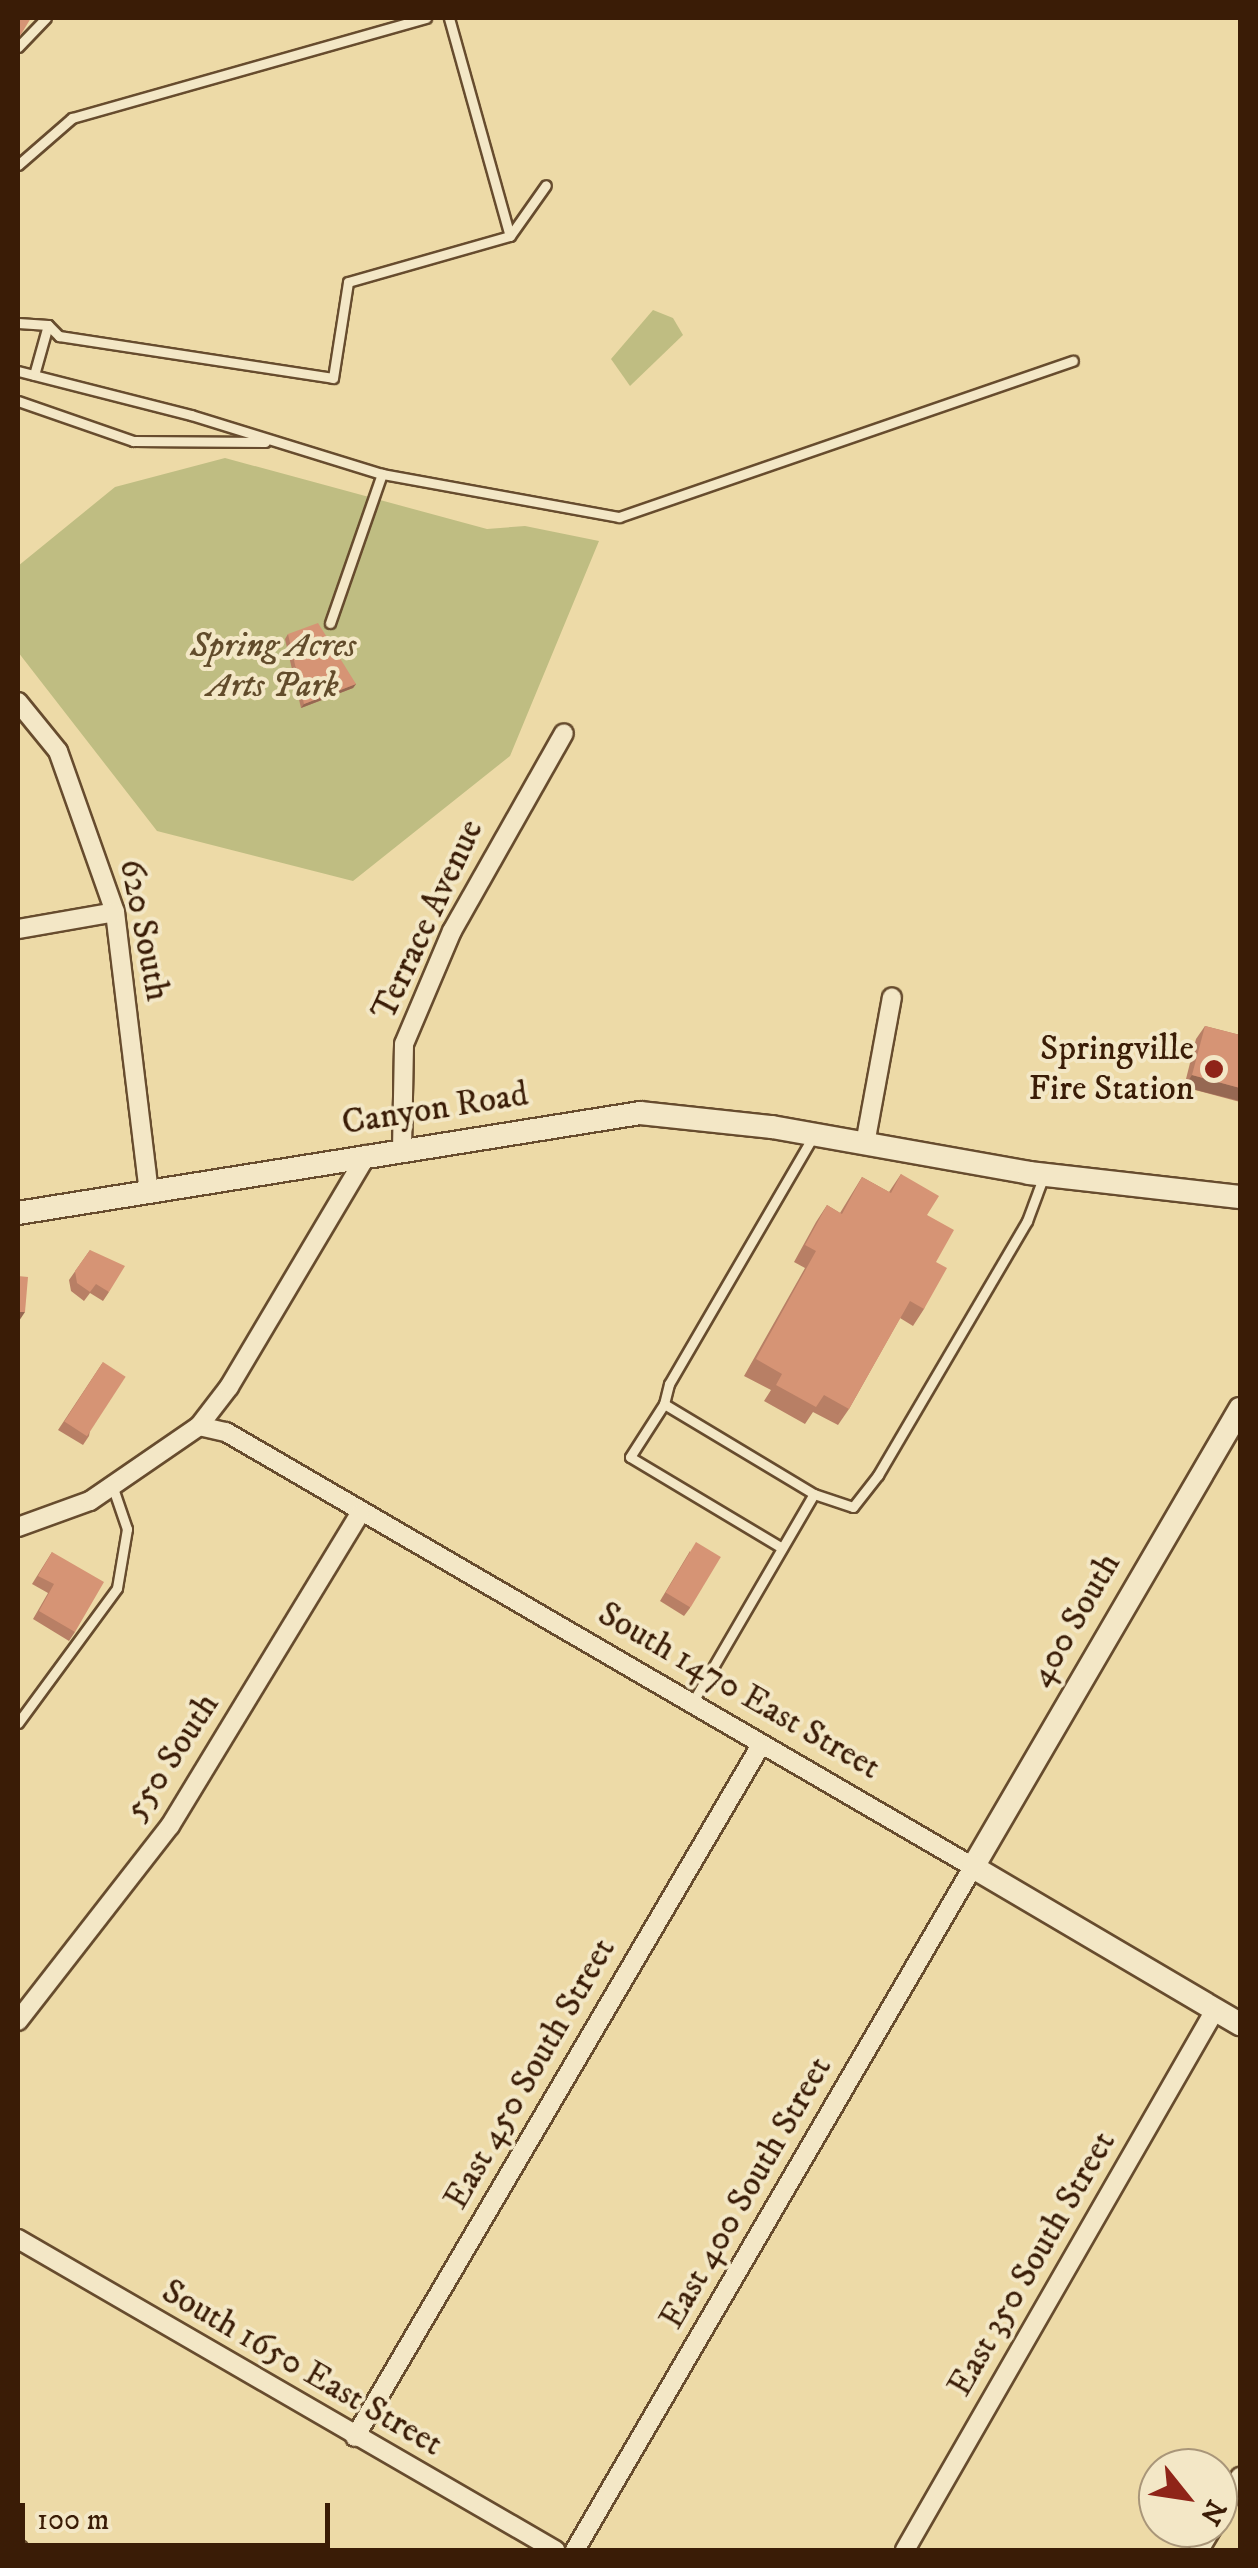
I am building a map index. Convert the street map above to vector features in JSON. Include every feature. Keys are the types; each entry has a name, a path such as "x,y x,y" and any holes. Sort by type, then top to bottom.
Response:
{"main road":[{"name":"Canyon Road","path":"18,1212 640,1113 814,1135 1044,1174 1237,1192"},
{"name":"400 South","path":"973,1867 1240,1408"},
{"name":"South 1470 East Street","path":"973,1867 1240,2024"}],"street":[{"name":"620 South","path":"18,702 58,751 114,912 149,1191"},
{"name":"Terrace Avenue","path":"402,1149 404,1044 452,931 564,733"},
{"path":"18,929 114,912"},
{"path":"865,1144 892,997"},
{"path":"18,1527 113,1488 199,1426 229,1387 367,1155"},
{"name":"South 1470 East Street","path":"199,1426 226,1432 360,1514 973,1867"},
{"name":"550 South","path":"18,2020 170,1826 360,1514"},
{"name":"East 450 South Street","path":"355,2436 761,1745"},
{"name":"East 400 South Street","path":"575,2550 973,1867"},
{"name":"East 350 South Street","path":"905,2550 1215,2010"},
{"name":"South 1650 East Street","path":"18,2240 556,2550"}],"lane":[{"path":"18,47 46,18"},
{"path":"18,165 72,118 426,18"},
{"path":"450,18 510,236"},
{"path":"18,323 48,325 59,336 333,378 348,282 510,236 546,185"},
{"path":"34,375 48,325"},
{"path":"18,370 382,474 619,517 1074,360"},
{"path":"18,400 134,441 273,442"},
{"path":"330,623 382,474"},
{"path":"782,1548 630,1458 814,1135"},
{"path":"664,1404 814,1494 853,1507 878,1475 1027,1221 1044,1174"},
{"path":"18,1723 116,1588 127,1529 113,1488"},
{"path":"691,1705 814,1494"}],"green space":[{"path":"653,310 673,318 683,335 630,386 611,359"},
{"name":"Spring Acres Arts Park","path":"225,458 487,529 525,526 599,541 510,756 353,881 157,831 18,652 18,566 115,487"}],"building":[{"path":"18,18 31,18 20,36 18,35"},
{"path":"318,623 356,684 304,704 288,634"},
{"name":"Springville Fire Station","path":"1205,1026 1240,1035 1240,1088 1192,1075"},
{"path":"901,1174 939,1196 927,1215 954,1230 936,1262 947,1268 924,1309 910,1301 849,1409 824,1395 816,1407 776,1385 782,1374 756,1359 816,1251 805,1245 827,1205 842,1214 862,1177 891,1193"},
{"path":"90,1250 125,1266 109,1292 96,1284 90,1292 77,1283 75,1271"},
{"path":"18,1276 28,1277 25,1312 18,1312"},
{"path":"103,1362 126,1377 87,1436 64,1422"},
{"path":"696,1542 721,1557 690,1608 666,1593"},
{"path":"52,1552 104,1582 75,1632 39,1611 54,1584 38,1576"}],"place":[{"name":"Springville Fire Station","path":"1214,1069"}]}
